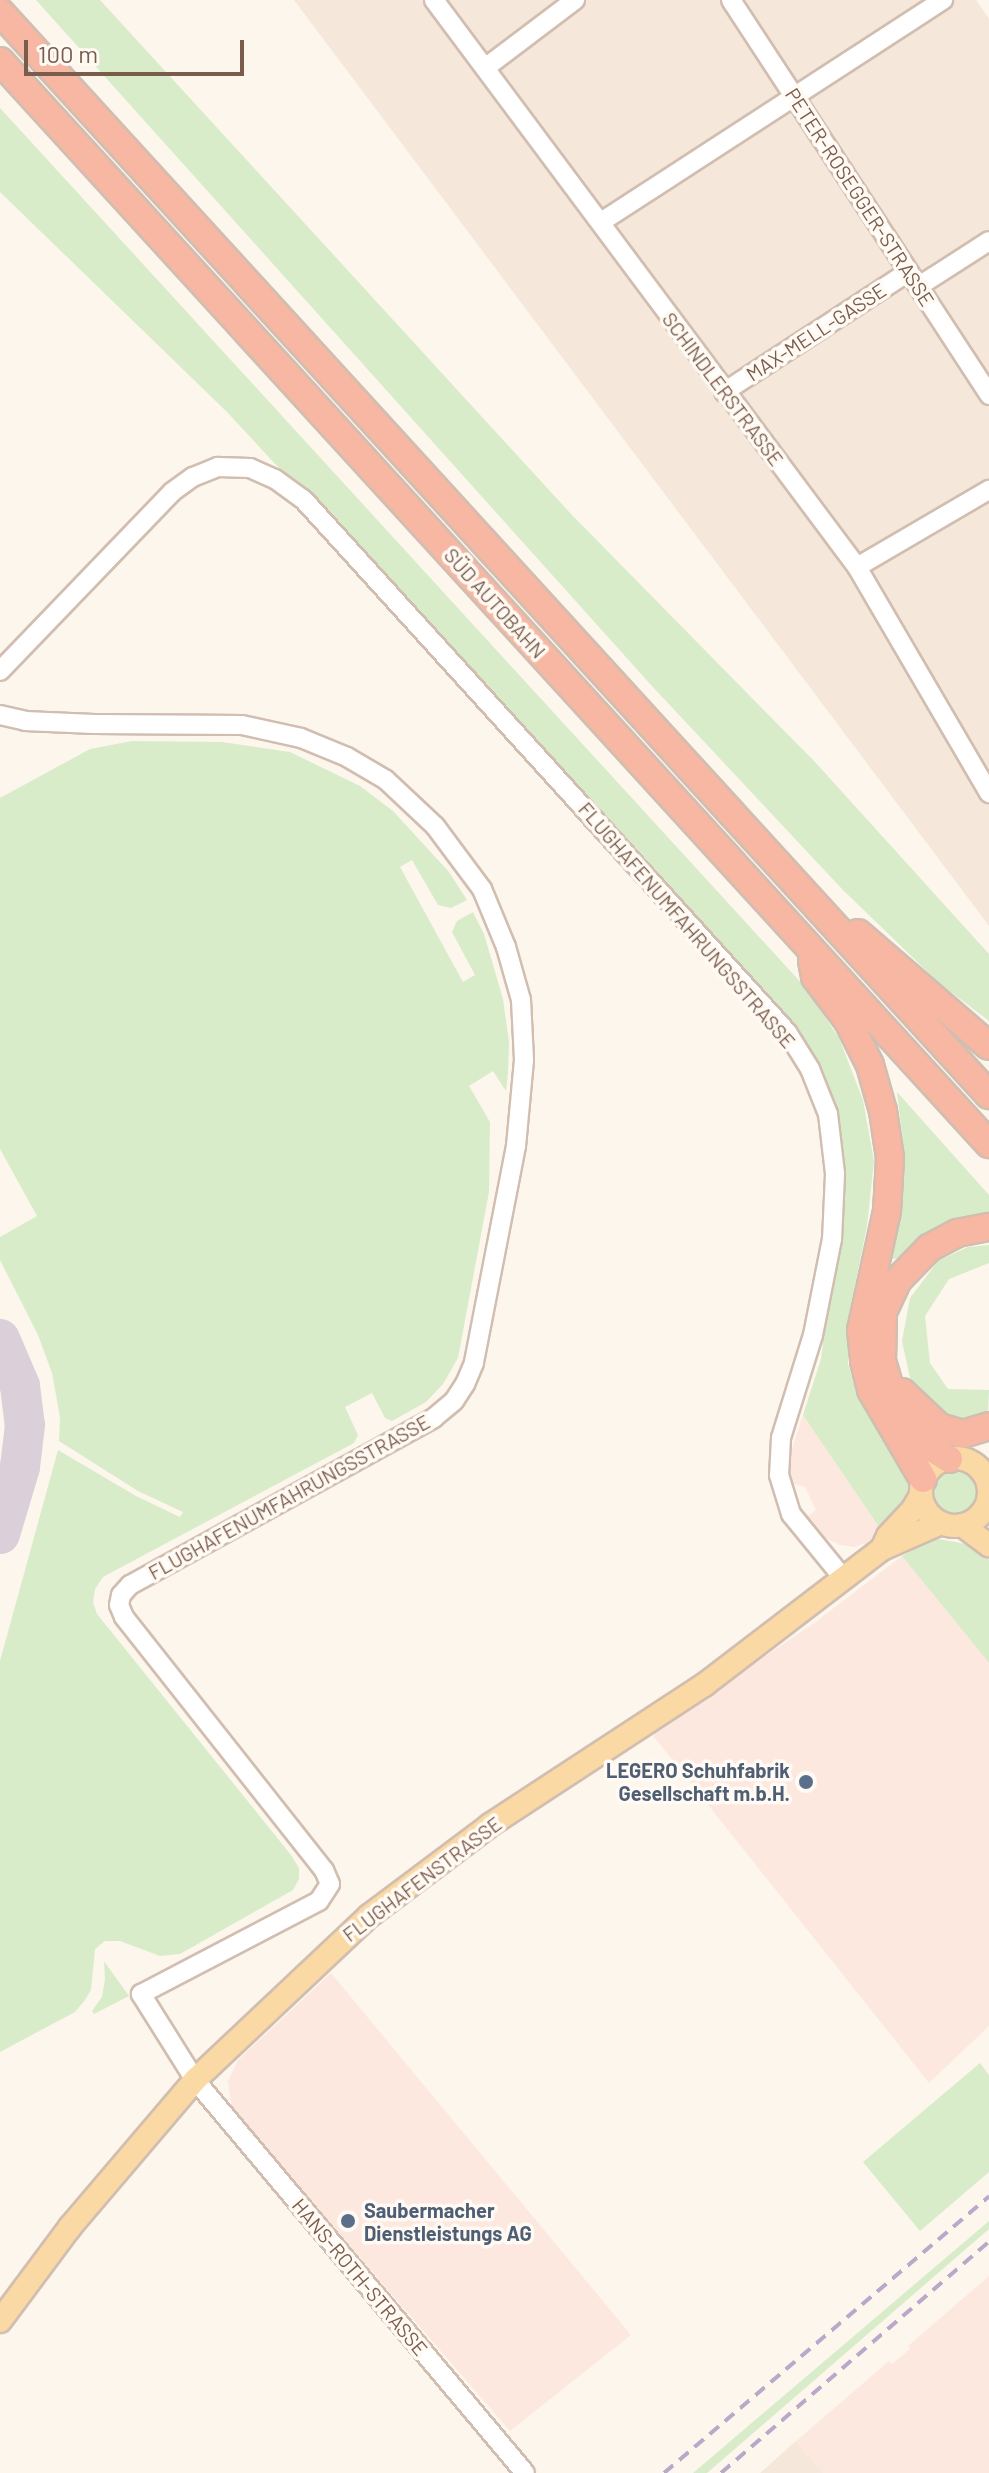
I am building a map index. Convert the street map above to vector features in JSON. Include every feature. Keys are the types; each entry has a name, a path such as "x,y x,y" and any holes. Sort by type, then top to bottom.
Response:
{"highway":[{"name":"SÜD AUTOBAHN","path":"0,12 989,1095"},
{"name":"SÜD AUTOBAHN","path":"0,61 989,1144"},
{"path":"795,883 882,951 989,1046"},
{"path":"809,945 815,977 848,1021 870,1065 883,1111 890,1158 887,1211 861,1330 864,1361 871,1390 918,1463 922,1487"},
{"path":"958,1460 928,1446 894,1402 882,1361 883,1312 898,1280 910,1264 940,1240 974,1228 989,1227"},
{"path":"882,1361 906,1398 939,1427 963,1434 989,1426"}],"main road":[{"name":"FLUGHAFENSTRASSE","path":"882,1549 932,1467 989,1449"},
{"name":"FLUGHAFENSTRASSE","path":"0,2321 78,2217 195,2080 288,1988 409,1883 490,1825 683,1700 882,1549 951,1524 977,1519 988,1502 984,1476 958,1460"},
{"path":"922,1487 930,1516 989,1545"}],"street":[{"name":"SCHINDLERSTRASSE","path":"434,0 857,567 981,761 989,793"},
{"path":"485,68 575,0"},
{"name":"PETER-ROSEGGER-STRASSE","path":"731,0 989,395"},
{"path":"601,222 943,0"},
{"name":"MAX-MELL-GASSE","path":"724,392 914,279 989,241"},
{"name":"FLUGHAFENUMFAHRUNGSSTRASSE","path":"0,671 172,492 193,477 218,467 250,468 275,479 303,499 787,1032 810,1069 828,1114 835,1174 832,1239 813,1335 781,1438 779,1475 791,1514 844,1579"},
{"path":"857,567 989,490"},
{"name":"FLUGHAFENUMFAHRUNGSSTRASSE","path":"0,715 25,721 94,724 242,725 301,738 347,757 386,780 435,826 482,889 506,947 521,1000 524,1060 516,1146 474,1363 454,1401 434,1418 130,1585 121,1595 119,1605 124,1617 324,1870 330,1884 319,1901 141,1994 195,2080"},
{"name":"HANS-ROTH-STRASSE","path":"195,2080 525,2473"}],"shaded area":[{"path":"294,0 976,0 989,19 989,926"},
{"path":"803,1415 881,1530 867,1543 855,1547 840,1545 823,1537 805,1518 816,1510 805,1487 793,1484 788,1461"},
{"path":"902,1556 989,1663 989,2026 929,2083 651,1733 813,1624"},
{"path":"331,1973 631,2335 510,2431 232,2110 228,2081 238,2060"},
{"path":"989,2276 989,2473 824,2473 796,2441 889,2361 892,2364 910,2349 908,2346"},
{"path":"796,2441 824,2473 760,2473"}],"green space":[{"path":"36,0 100,0 571,514 815,762 989,954 989,1021 938,982 842,889 651,685"},
{"path":"0,108 805,987 839,1038 863,1100 874,1161 867,1226 850,1309 848,1364 857,1393 910,1470 910,1490 902,1509 881,1530 803,1415 821,1359 843,1179 841,1133 827,1090 807,1047 311,494 278,467 226,411 0,192"},
{"path":"132,741 222,742 290,752 360,786 393,811 449,872 467,900 451,908 438,905 412,860 400,867 463,982 475,975 452,932 457,921 473,912 484,934 503,999 509,1042 508,1073 506,1091 493,1071 469,1086 490,1122 489,1192 458,1358 443,1384 426,1402 392,1421 385,1418 372,1393 345,1407 358,1435 354,1443 103,1577 95,1589 93,1602 97,1614 291,1855 299,1868 299,1879 293,1890 180,1954 160,1956 120,1941 105,1941 95,1949 91,1990 75,2012 0,2052 0,1661 58,1450 136,1496 180,1517 183,1512 138,1491 59,1441 60,1417 52,1373 38,1335 0,1260 0,1237 37,1216 0,1149 0,798 90,749"},
{"path":"897,1092 989,1195 989,1220 902,1258 891,1259 886,1242 903,1142"},
{"path":"989,1245 989,1263 949,1279 925,1316 930,1363 948,1389 989,1390 988,1414 961,1419 934,1408 910,1378 902,1341 910,1298 938,1261 968,1247"},
{"path":"954,1465 972,1473 980,1491 972,1509 954,1517 936,1509 928,1491 936,1473"},
{"path":"934,1538 976,1546 989,1560 989,1663 902,1556"},
{"path":"104,1961 129,1996 94,2014 92,2011 102,1997"},
{"path":"980,2063 989,2075 989,2172 920,2231 863,2162"},
{"path":"989,2221 989,2229 707,2473 693,2473"}],"taxiway":[{"path":"0,1339 20,1386 25,1425 20,1467 0,1534"}],"railway":[{"path":"664,2473 989,2196"},
{"path":"721,2473 989,2242"}],"place":[{"name":"LEGERO Schuhfabrik Gesellschaft m.b.H.","path":"806,1782"},
{"name":"Saubermacher Dienstleistungs AG","path":"348,2221"}]}
